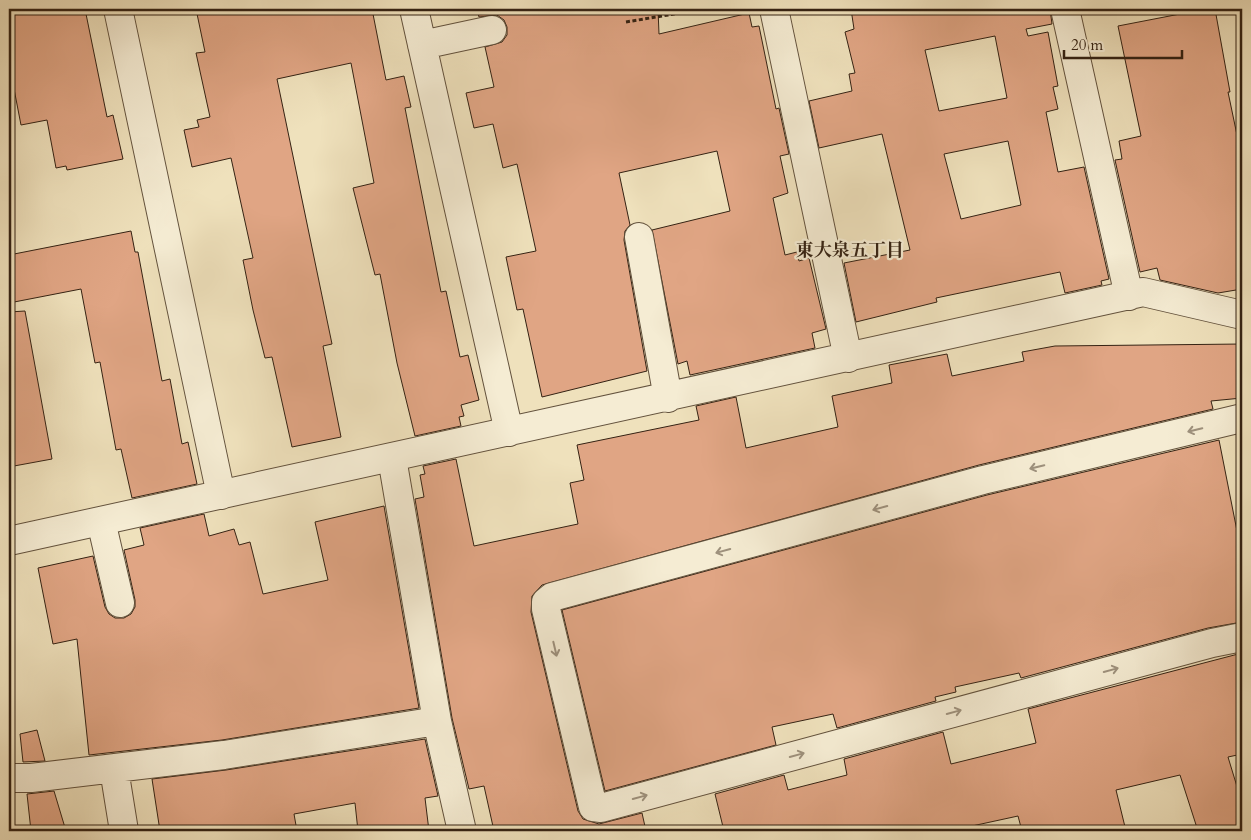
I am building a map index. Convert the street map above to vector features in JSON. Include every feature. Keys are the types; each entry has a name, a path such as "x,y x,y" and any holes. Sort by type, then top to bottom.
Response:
{"street":[{"path":"118,9 221,495"},
{"path":"414,9 509,432"},
{"path":"774,9 848,358"},
{"path":"1066,9 1129,296"},
{"path":"422,45 492,30"},
{"path":"638,237 668,398"},
{"path":"9,541 668,398 1143,292 1242,315"},
{"path":"1242,418 983,480 552,597 546,602 546,609 593,808 1203,645 1242,637"},
{"path":"392,458 437,721 462,831"},
{"path":"101,521 120,603"},
{"path":"9,778 31,778 224,755 437,721"},
{"path":"114,769 124,831"}],"path":[{"path":"626,22 704,9"}],"building":[{"path":"9,9 85,9 107,117 113,115 123,159 67,170 66,166 56,168 47,120 21,125 9,63"},
{"path":"196,9 372,9 386,80 404,76 411,107 405,108 441,292 446,291 460,357 468,355 479,400 461,405 464,416 459,417 461,426 415,436 397,363 380,274 375,275 353,188 374,183 351,63 277,79 332,344 323,346 341,437 292,447 272,357 265,358 253,310 243,260 253,258 231,158 192,167 184,130 199,127 197,120 210,117 196,53 205,52"},
{"path":"477,9 658,9 659,34 749,13 752,27 759,26 776,109 779,108 789,154 780,156 788,193 773,198 785,255 797,252 799,261 809,258 826,329 812,333 815,348 690,375 687,361 678,364 652,230 730,211 717,151 619,173 630,225 625,231 624,240 647,371 542,397 523,309 517,310 506,257 536,251 517,164 503,168 493,124 474,128 466,93 494,87 485,47 502,42 507,35 507,27 504,20 497,15 479,17"},
{"path":"851,9 1050,9 1052,24 1026,29 1028,36 1048,32 1058,86 1053,87 1058,109 1046,112 1058,172 1084,167 1109,279 1101,281 1102,285 1065,293 1060,272 936,298 937,302 856,322 844,263 910,250 882,134 819,148 809,101 852,91 849,74 855,73 845,32 854,29","holes":["995,36 1007,98 939,111 925,50","1008,141 1021,205 961,219 944,154"]},
{"path":"1179,9 1215,9 1230,92 1228,92 1242,159 1242,289 1218,293 1160,280 1157,268 1140,272 1115,160 1122,159 1119,141 1141,136 1118,26 1180,14"},
{"path":"131,231 135,252 138,252 162,381 170,379 182,444 188,442 197,484 132,498 121,449 116,450 100,362 95,363 81,289 9,303 9,255"},
{"path":"25,311 52,459 14,466 9,437 9,312"},
{"path":"1242,344 1242,398 1211,401 1213,409 979,465 542,585 532,596 531,612 578,811 583,819 599,824 642,813 646,831 494,831 484,786 469,789 452,718 415,499 424,497 420,475 425,474 423,466 456,459 474,546 578,524 570,483 584,480 577,445 699,420 696,406 736,397 746,448 838,427 832,396 892,383 889,365 947,354 952,376 1024,361 1022,352 1055,346"},
{"path":"1219,440 1238,536 1242,535 1242,622 1208,628 1021,678 1019,673 955,687 956,692 935,697 936,701 837,728 833,714 772,727 776,745 605,791 562,610 987,495"},
{"path":"384,506 419,708 222,740 89,755 77,639 53,644 38,568 93,556 105,607 109,614 115,618 124,618 131,614 135,607 135,600 124,550 144,545 140,528 204,514 209,536 234,529 239,545 250,542 263,594 328,580 315,522"},
{"path":"1242,653 1242,754 1228,757 1242,803 1242,831 1198,831 1180,775 1116,790 1126,831 1022,831 1018,816 949,831 724,831 715,794 784,775 788,790 847,775 844,759 943,732 951,764 1036,743 1028,709"},
{"path":"37,730 45,761 23,762 20,734"},
{"path":"425,739 438,796 425,798 429,831 358,831 355,803 294,814 297,831 160,831 152,779 226,770"},
{"path":"54,791 66,831 31,831 27,794"}],"district":[{"name":"東大泉五丁目","path":"850,250"}]}
